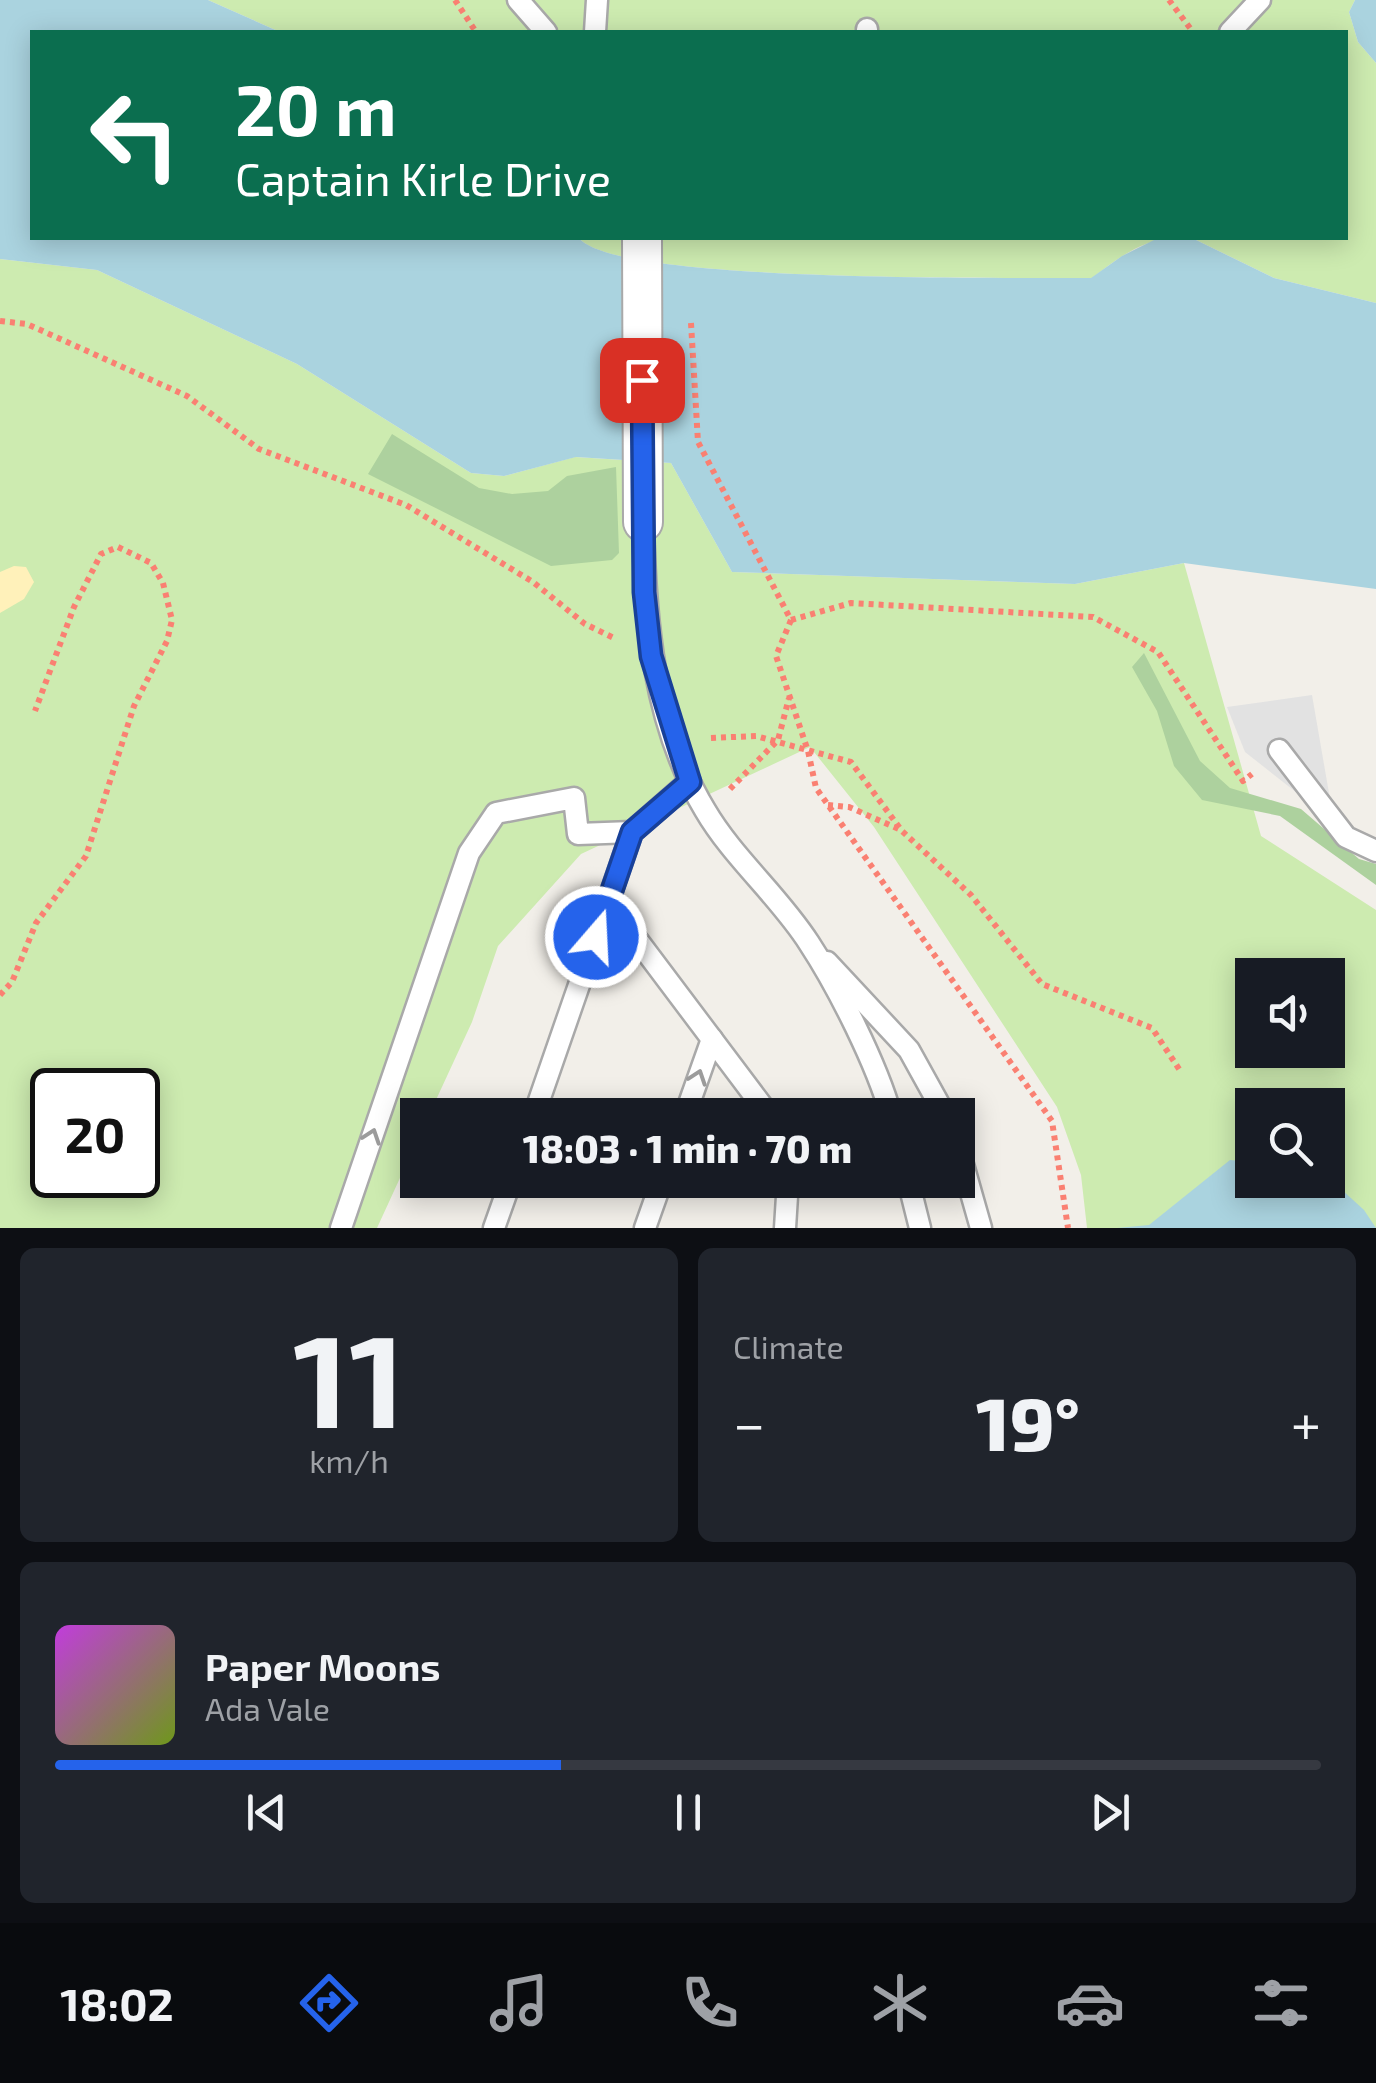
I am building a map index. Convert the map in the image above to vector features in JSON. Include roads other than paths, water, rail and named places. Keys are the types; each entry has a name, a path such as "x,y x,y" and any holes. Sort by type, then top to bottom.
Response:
{"street":[{"path":"642,240 642,522"}],"lane":[{"path":"518,0 544,30"},
{"path":"595,30 596,0"},
{"path":"1232,30 1260,0"},
{"path":"642,522 651,656 690,782 706,813 809,943 909,1050 936,1098"},
{"path":"1279,750 1346,838 1376,851"},
{"path":"540,1098 632,832 690,782"},
{"path":"341,1228 468,853 496,813 574,798 578,834 632,832"},
{"path":"608,902 756,1098"},
{"path":"809,943 886,1098"},
{"path":"691,1098 712,1038"},
{"path":"494,1228 505,1198"},
{"path":"645,1228 656,1198"},
{"path":"785,1228 787,1198"},
{"path":"912,1198 920,1228"},
{"path":"972,1198 981,1228"}],"water":[{"path":"0,0 208,0 276,30 30,30 30,240 583,240 608,253 663,264 737,271 1091,278 1154,240 1196,240 1274,278 1376,303 1376,589 1184,563 1075,584 732,572 671,463 576,457 504,476 471,473 297,364 97,270 0,259"},
{"path":"1355,0 1376,0 1376,63 1358,42 1349,12"},
{"path":"1230,1160 1235,1160 1235,1198 1345,1198 1345,1193 1376,1228 1117,1228 1149,1225"}]}
